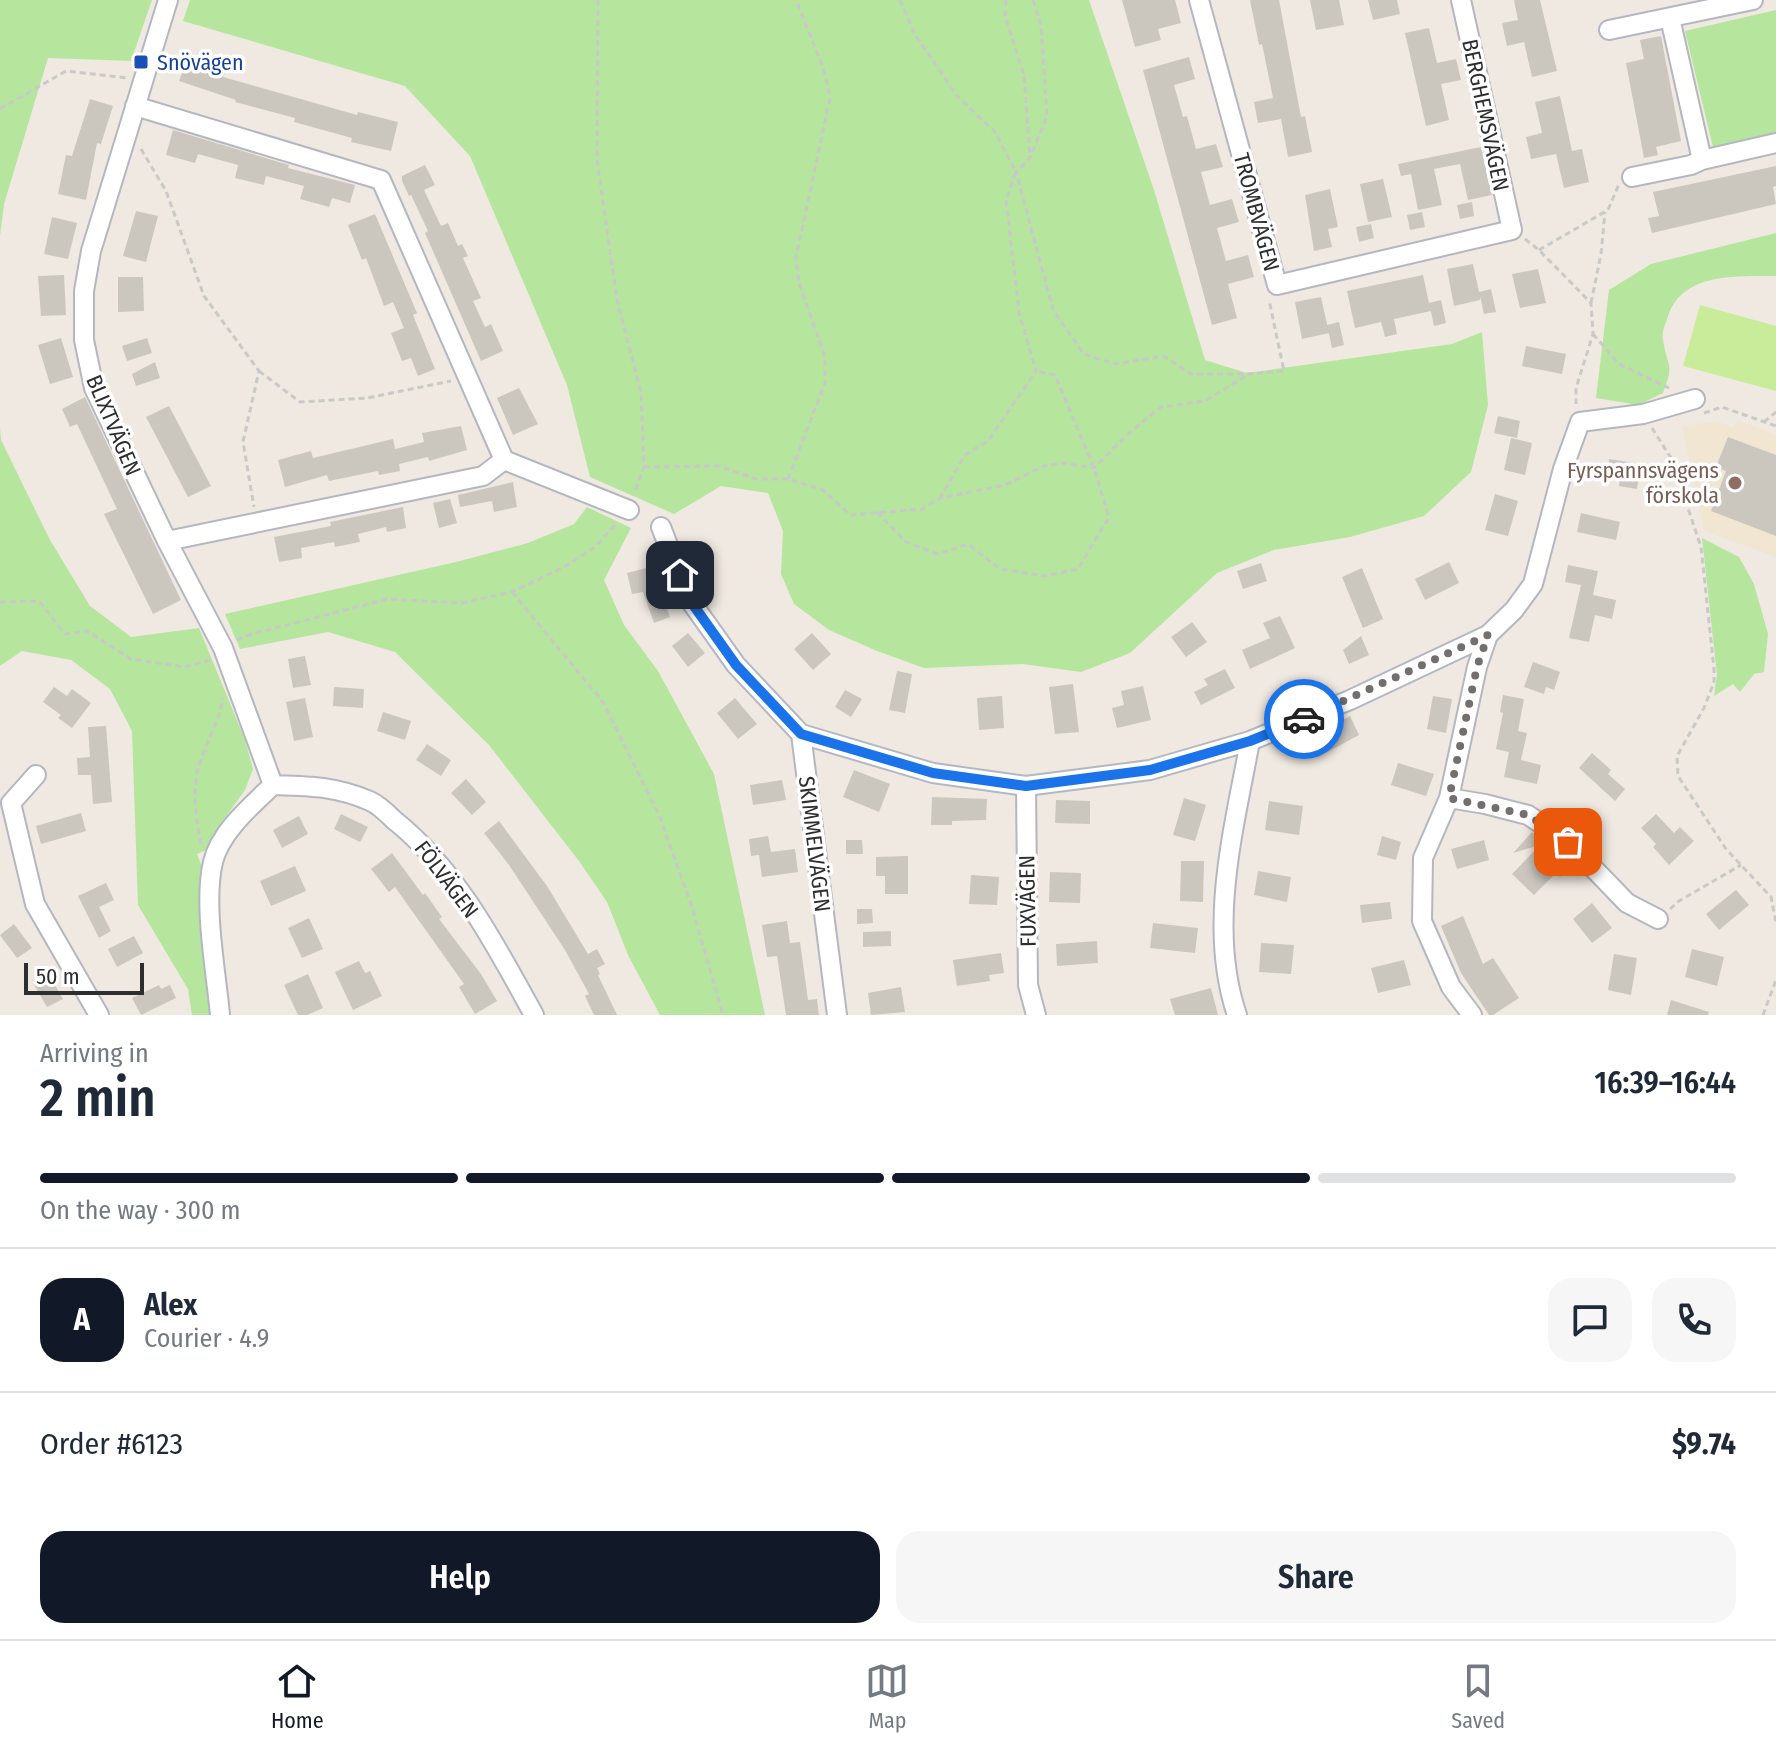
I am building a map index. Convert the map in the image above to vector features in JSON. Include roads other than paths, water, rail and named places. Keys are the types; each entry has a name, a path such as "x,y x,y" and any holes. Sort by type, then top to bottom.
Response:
{"street":[{"name":"BLIXTVÄGEN","path":"168,0 91,251 84,291 84,340 94,388 167,541 225,652 273,785"},
{"name":"TROMBVÄGEN","path":"1199,0 1277,285 1512,230"},
{"name":"BERGHEMSVÄGEN","path":"1461,0 1512,230"},
{"path":"1609,30 1753,0"},
{"path":"1670,18 1702,160"},
{"path":"135,106 381,180 504,460 629,510"},
{"path":"1632,177 1776,143"},
{"path":"661,527 689,599 736,665 801,734 933,773 1026,786 1150,770 1250,741 1350,700 1488,635 1514,610 1533,584 1563,469 1580,422 1698,407"},
{"path":"167,541 483,476 504,460"},
{"path":"1472,1015 1451,987 1422,921 1423,858 1449,798 1477,667 1488,635"},
{"name":"SKIMMELVÄGEN","path":"801,734 837,1015"},
{"path":"1237,1015 1225,957 1225,879 1250,741"},
{"path":"36,775 11,803 35,904 99,1015"},
{"path":"220,1015 210,897 213,859 241,815 273,785"},
{"name":"FÖLVÄGEN","path":"273,785 326,786 373,802 417,838 452,881 498,949 534,1015"},
{"name":"FUXVÄGEN","path":"1026,786 1028,985 1036,1015"},
{"path":"1449,798 1528,815 1568,842 1627,903 1658,919"}],"place":[{"name":"Snövägen","path":"141,62"},
{"name":"Fyrspannsvägens förskola","path":"1735,483"}]}
